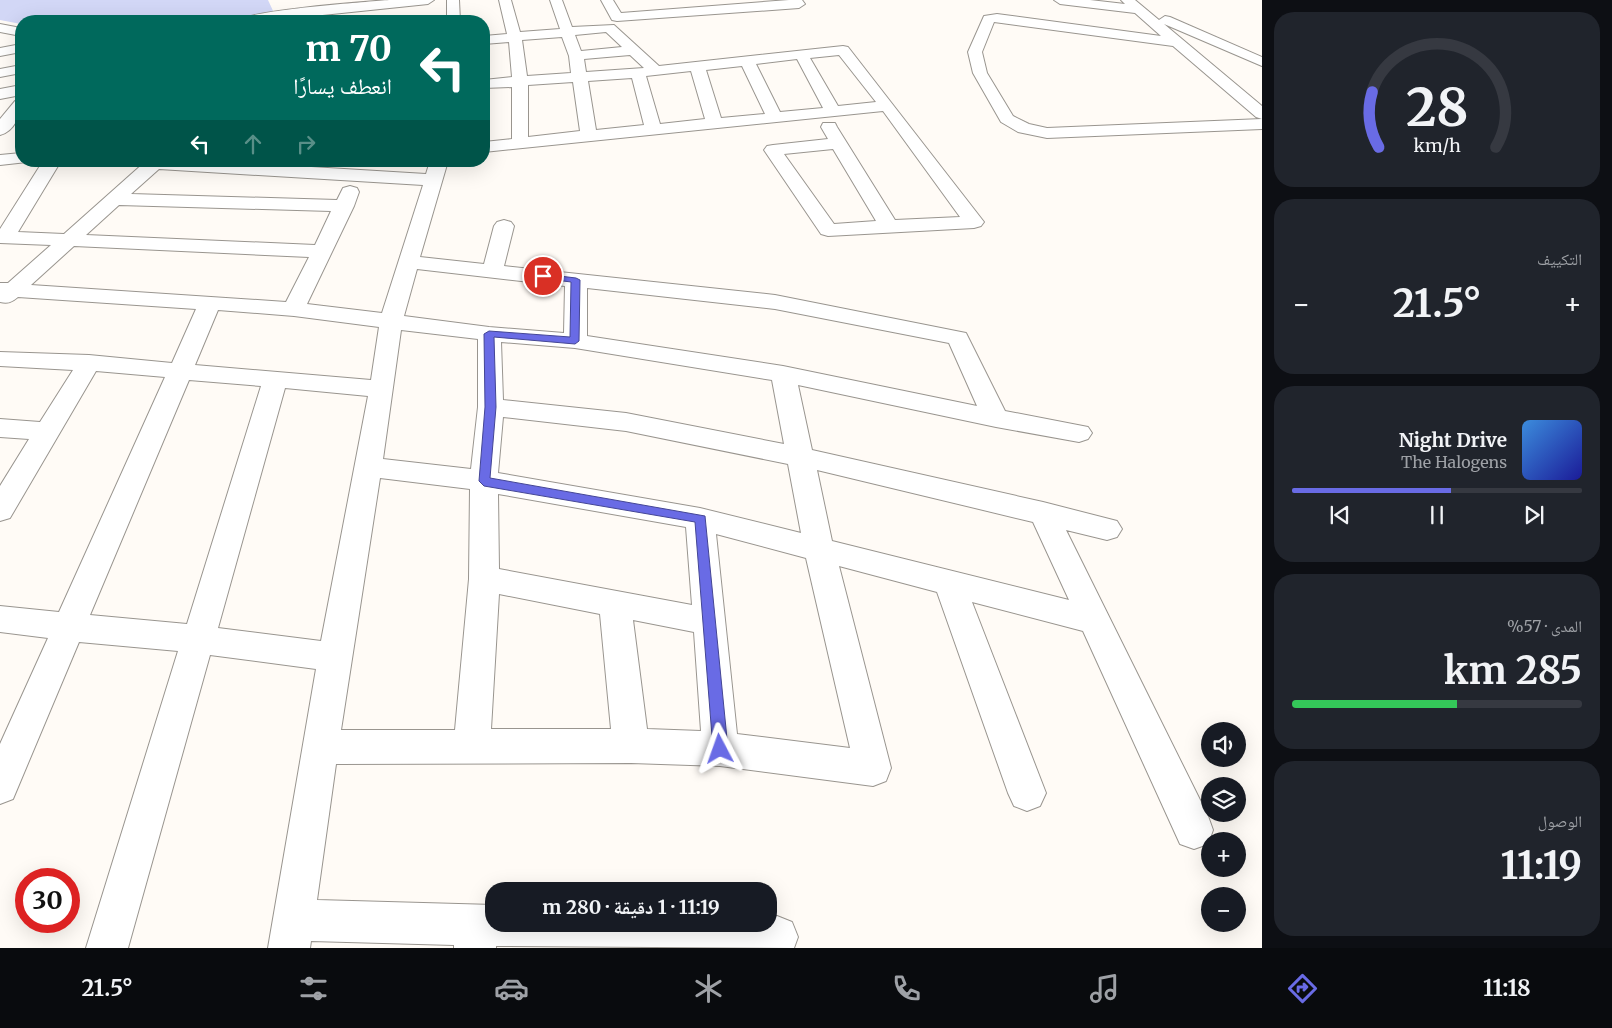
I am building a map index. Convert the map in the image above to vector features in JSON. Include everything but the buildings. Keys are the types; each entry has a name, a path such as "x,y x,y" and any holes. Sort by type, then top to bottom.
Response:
{"street":[{"path":"279,15 398,7 428,0"},
{"path":"453,0 454,15"},
{"path":"505,0 515,38 520,82 520,143"},
{"path":"556,0 576,56 589,135"},
{"path":"612,0 618,17 741,4 800,4 796,0"},
{"path":"1060,0 1132,5 1150,18 1262,114"},
{"path":"262,4 284,14"},
{"path":"1177,42 997,18 989,19 975,52 980,73 1007,119 1024,128 1047,133 1262,124"},
{"path":"1150,18 1169,22 1262,62"},
{"path":"490,40 609,28 656,71"},
{"path":"0,52 15,49"},
{"path":"576,56 633,50"},
{"path":"490,84 638,73 843,50 974,222 828,230 773,150 838,143"},
{"path":"801,54 838,143 889,226"},
{"path":"747,61 775,118"},
{"path":"696,66 715,124"},
{"path":"0,73 15,70"},
{"path":"638,73 653,129"},
{"path":"0,94 15,91"},
{"path":"490,146 887,106"},
{"path":"0,130 15,113"},
{"path":"0,136 15,134"},
{"path":"0,160 15,159"},
{"path":"2,237 48,167"},
{"path":"4,293 150,167"},
{"path":"327,167 437,171 391,321 382,389 335,657 292,934 656,939 777,937"},
{"path":"294,309 361,168"},
{"path":"114,199 344,206"},
{"path":"493,270 504,226"},
{"path":"2,237 323,251"},
{"path":"408,262 775,302 958,338 996,418"},
{"path":"575,341 576,280"},
{"path":"4,293 294,309 489,334 575,341 783,374 996,418 1079,433"},
{"path":"0,786 210,303"},
{"path":"472,747 484,579 484,481 490,407 489,334"},
{"path":"0,359 89,363 382,389"},
{"path":"0,510 89,363"},
{"path":"321,747 631,746 720,749 873,768 820,549 783,374"},
{"path":"107,948 275,380"},
{"path":"490,407 626,422 800,457 1107,528"},
{"path":"0,428 48,432"},
{"path":"368,467 484,481 700,519 1093,620"},
{"path":"1043,514 1194,830"},
{"path":"700,519 720,749"},
{"path":"484,579 710,622"},
{"path":"949,583 1027,793"},
{"path":"615,605 631,746"},
{"path":"0,618 69,627 197,639 335,657"}],"shaded area":[{"path":"0,0 268,0 274,13 256,15 15,15 15,23 0,20"}],"route":[{"path":"543,276 576,280 575,341 489,334 490,407 484,481 700,519 720,749"}]}
